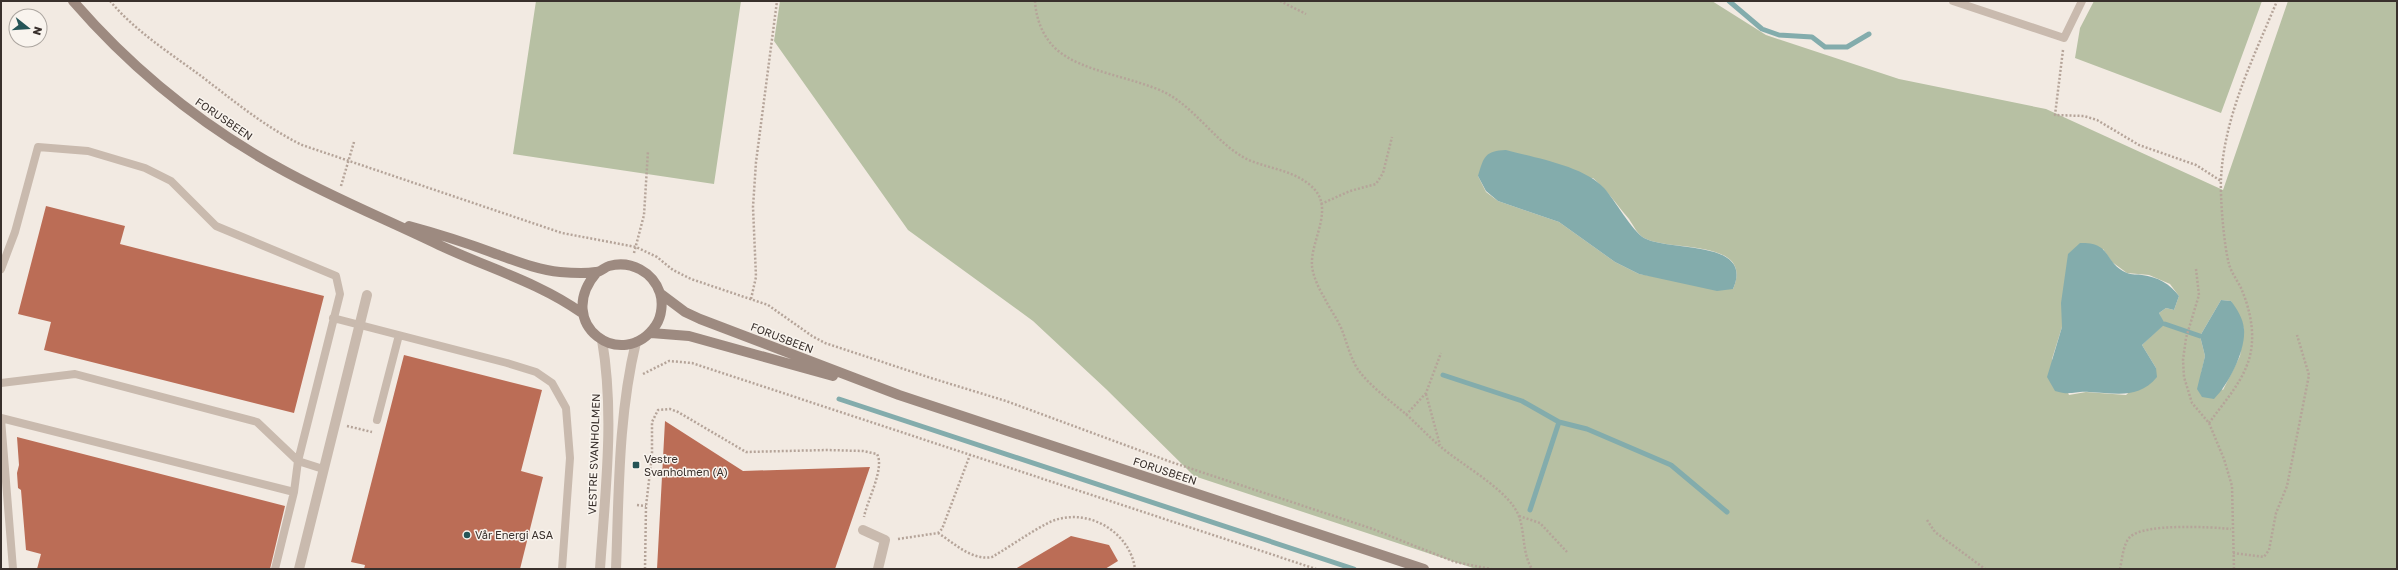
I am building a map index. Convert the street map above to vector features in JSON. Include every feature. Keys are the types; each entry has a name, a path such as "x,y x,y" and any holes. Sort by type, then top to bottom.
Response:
{"main road":[{"name":"FORUSBEEN","path":"73,1 121,52 188,109 251,151 336,197 467,258 550,291 582,312"},
{"name":"FORUSBEEN","path":"388,220 438,234 544,270 570,273 597,272"},
{"path":"630,265 646,272 655,282 661,294 662,308 658,322 650,333 636,342 625,345 602,340 586,324 582,312 582,298 587,284 597,272 609,266 630,265"},
{"name":"FORUSBEEN","path":"661,294 685,312 700,319 899,395"},
{"name":"FORUSBEEN","path":"650,333 689,336 899,395 1424,569"}],"street":[{"path":"299,569 367,295"},
{"name":"VESTRE SVANHOLMEN","path":"600,569 609,423 608,375 602,340"},
{"path":"616,569 624,405 628,375 636,342"},
{"path":"863,530 885,540 878,569"}],"lane":[{"path":"1953,1 2064,38 2082,1"},
{"path":"1,269 14,232 38,147 88,151 145,168 171,181 216,226 336,276 340,294 332,318 298,461 294,492 275,569"},
{"path":"332,318 536,372 552,382 566,408 570,458 562,569"},
{"path":"377,420 399,335"},
{"path":"1,383 75,374 257,422 298,461 323,470"},
{"path":"13,569 1,418 294,492"}],"path":[{"path":"110,1 138,28 271,128 302,145 562,233 636,247 652,254 673,270 691,279 768,305 812,336 858,355 1006,401 1171,462 1370,528 1456,562 1491,569"},
{"path":"751,299 756,277 753,207 756,162 777,1"},
{"path":"1036,1 1041,29 1054,47 1063,55 1082,64 1125,77 1166,94 1194,112 1231,147 1249,160 1299,176 1312,186 1320,196 1321,204 1320,231 1314,251 1312,267 1323,296 1341,328 1358,370 1380,394 1406,415 1441,447 1506,497 1519,516 1524,552 1532,569"},
{"path":"1280,1 1306,14"},
{"path":"2209,423 2234,388 2247,364 2252,338 2251,318 2229,263 2221,180 2225,146 2234,108 2276,1"},
{"path":"2064,38 2055,115 2084,116 2097,120 2139,145 2196,164 2221,180"},
{"path":"1321,204 1350,191 1376,184 1383,173 1392,137"},
{"path":"336,197 354,142"},
{"path":"630,265 644,215 648,151"},
{"path":"2196,269 2199,295 2186,338 2183,360 2184,377 2192,403 2209,423 2224,459 2232,486 2231,529 2234,569"},
{"path":"2233,553 2264,557 2269,550 2276,513 2288,486 2309,375 2297,335"},
{"path":"1406,415 1426,393 1441,353"},
{"path":"641,375 669,361 692,363 1316,569"},
{"path":"1426,393 1441,447"},
{"path":"645,569 646,506 654,414 658,410 670,409 707,428 746,452 827,450 862,451 878,454 880,464 866,505 863,530"},
{"path":"345,426 379,434 377,420"},
{"path":"938,533 947,521 970,455"},
{"path":"637,505 646,506"},
{"path":"1519,516 1540,523 1567,552"},
{"path":"885,540 938,533 975,556 983,559 992,557 1050,522 1070,517 1084,518 1115,531 1127,545 1133,557 1135,569"},
{"path":"1928,520 1935,532 1985,569"},
{"path":"2120,569 2128,541 2131,536 2142,531 2200,526 2231,529"}],"green space":[{"path":"536,1 741,1 714,184 513,154"},
{"path":"780,1 1712,1 1766,35 1899,79 2046,109 2223,190 2288,1 2397,1 2397,569 1476,569 1194,476 1106,389 1033,321 908,230 774,41","holes":["1478,176 1593,178 1629,219 1642,237 1656,242 1706,250 1721,254 1732,261 1737,273 1733,289 1639,274 1615,262 1559,222 1498,201 1486,192","2103,249 2112,262 2127,273 2149,275 2170,284 2179,296 2174,310 2166,308 2159,313 2164,324 2142,345 2156,368 2126,395 2086,392 2069,395 2052,359 2062,327","2221,300 2231,301 2244,329 2240,356 2223,390 2201,374 2205,356 2200,336"]},
{"path":"2094,1 2262,1 2221,113 2075,58 2080,28"}],"water":[{"path":"1506,150 1572,168 1595,180 1604,188 1629,222 1644,238 1656,242 1706,250 1721,255 1732,262 1737,273 1733,289 1717,291 1639,274 1615,262 1559,222 1498,201 1486,191 1478,176 1484,159 1489,153"},
{"path":"2080,243 2098,246 2103,249 2119,269 2129,274 2148,276 2158,279 2172,288 2179,296 2174,310 2166,308 2159,313 2165,324 2142,345 2156,368 2157,377 2142,389 2126,394 2084,392 2065,393 2055,391 2047,377 2062,327 2061,303 2068,254"},
{"path":"2221,300 2231,301 2237,310 2241,317 2244,337 2239,356 2231,376 2220,393 2214,399 2202,397 2197,389 2205,356 2200,336"}],"building":[{"path":"46,206 125,226 120,244 324,296 294,413 44,350 51,322 18,314"},
{"path":"404,355 542,390 521,471 543,477 520,569 364,569 365,565 351,562"},
{"path":"665,421 743,471 870,467 835,569 657,569"},
{"path":"17,437 285,506 270,569 37,569 41,554 26,550 21,490 18,488 17,473 19,465"},
{"path":"1071,536 1109,545 1118,561 1105,569 1015,569"}],"waterway":[{"path":"1729,1 1762,29 1779,35 1812,37 1825,47 1847,47 1869,34"},
{"path":"2165,324 2200,336"},
{"path":"1443,375 1522,401 1559,422 1587,429 1671,465 1727,512"},
{"path":"839,399 1354,569"},
{"path":"1530,510 1559,422"}],"place":[{"name":"Vestre Svanholmen (A)","path":"636,465"},
{"name":"Vår Energi ASA","path":"467,535"}]}
